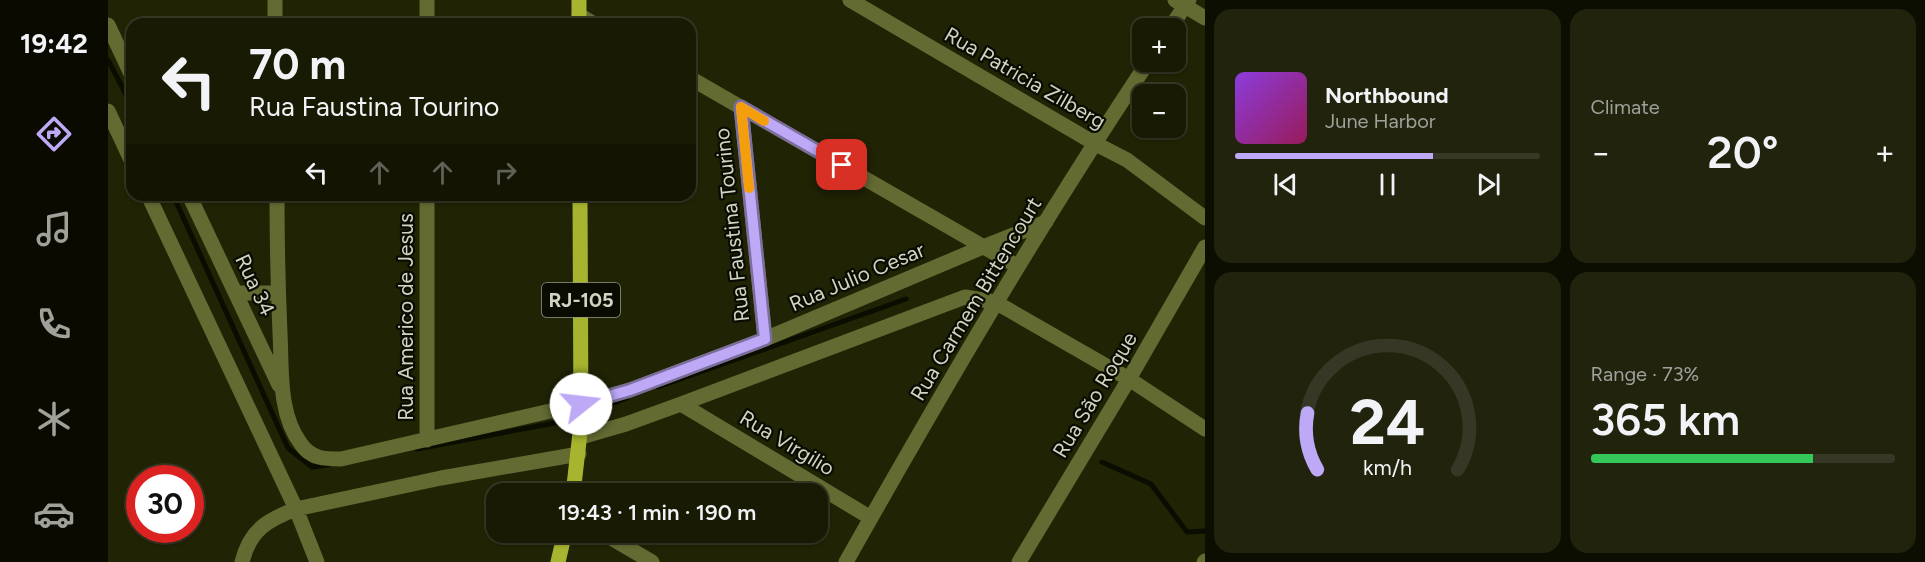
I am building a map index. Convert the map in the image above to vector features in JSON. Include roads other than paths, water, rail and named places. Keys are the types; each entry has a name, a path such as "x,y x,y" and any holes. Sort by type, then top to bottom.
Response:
{"main road":[{"name":"RJ-105","path":"575,483 581,418 580,201"},
{"path":"558,562 562,543"}],"street":[{"path":"275,0 275,18"},
{"path":"427,0 427,18"},
{"name":"Rua Patricia Zilberg","path":"850,0 1127,160 1205,218"},
{"path":"1175,18 1183,2 1205,18"},
{"path":"108,25 126,63"},
{"name":"Rua Carmem Bittencourt","path":"846,562 995,302 1094,143 1141,72"},
{"path":"696,81 1017,266"},
{"name":"Rua Faustina Tourino","path":"741,107 765,339"},
{"path":"108,111 126,149"},
{"path":"151,201 296,510 317,562"},
{"name":"Rua 34","path":"192,201 283,393"},
{"path":"277,201 278,293 283,393 290,424 301,444 311,454 321,459 342,459 427,440 581,418 626,424 956,299 973,297 995,302 1129,380 1205,429"},
{"name":"Rua Americo de Jesus","path":"427,201 427,440"},
{"name":"Rua Julio Cesar","path":"581,418 630,390 765,339 983,246 1046,222"},
{"name":"Rua São Roque","path":"1019,562 1129,380 1205,247"},
{"path":"236,294 278,293"},
{"name":"Rua Virgilio","path":"681,404 871,518"},
{"path":"242,562 248,543 259,528 281,515 296,510 441,478 579,454"},
{"path":"620,543 652,562"}],"waterway":[{"path":"108,60 126,94"},
{"path":"176,201 288,448 312,467 328,465"},
{"path":"658,387 906,299"},
{"path":"612,404 627,398"},
{"path":"417,449 560,422"},
{"path":"1102,462 1151,484 1187,532 1205,531"}]}
